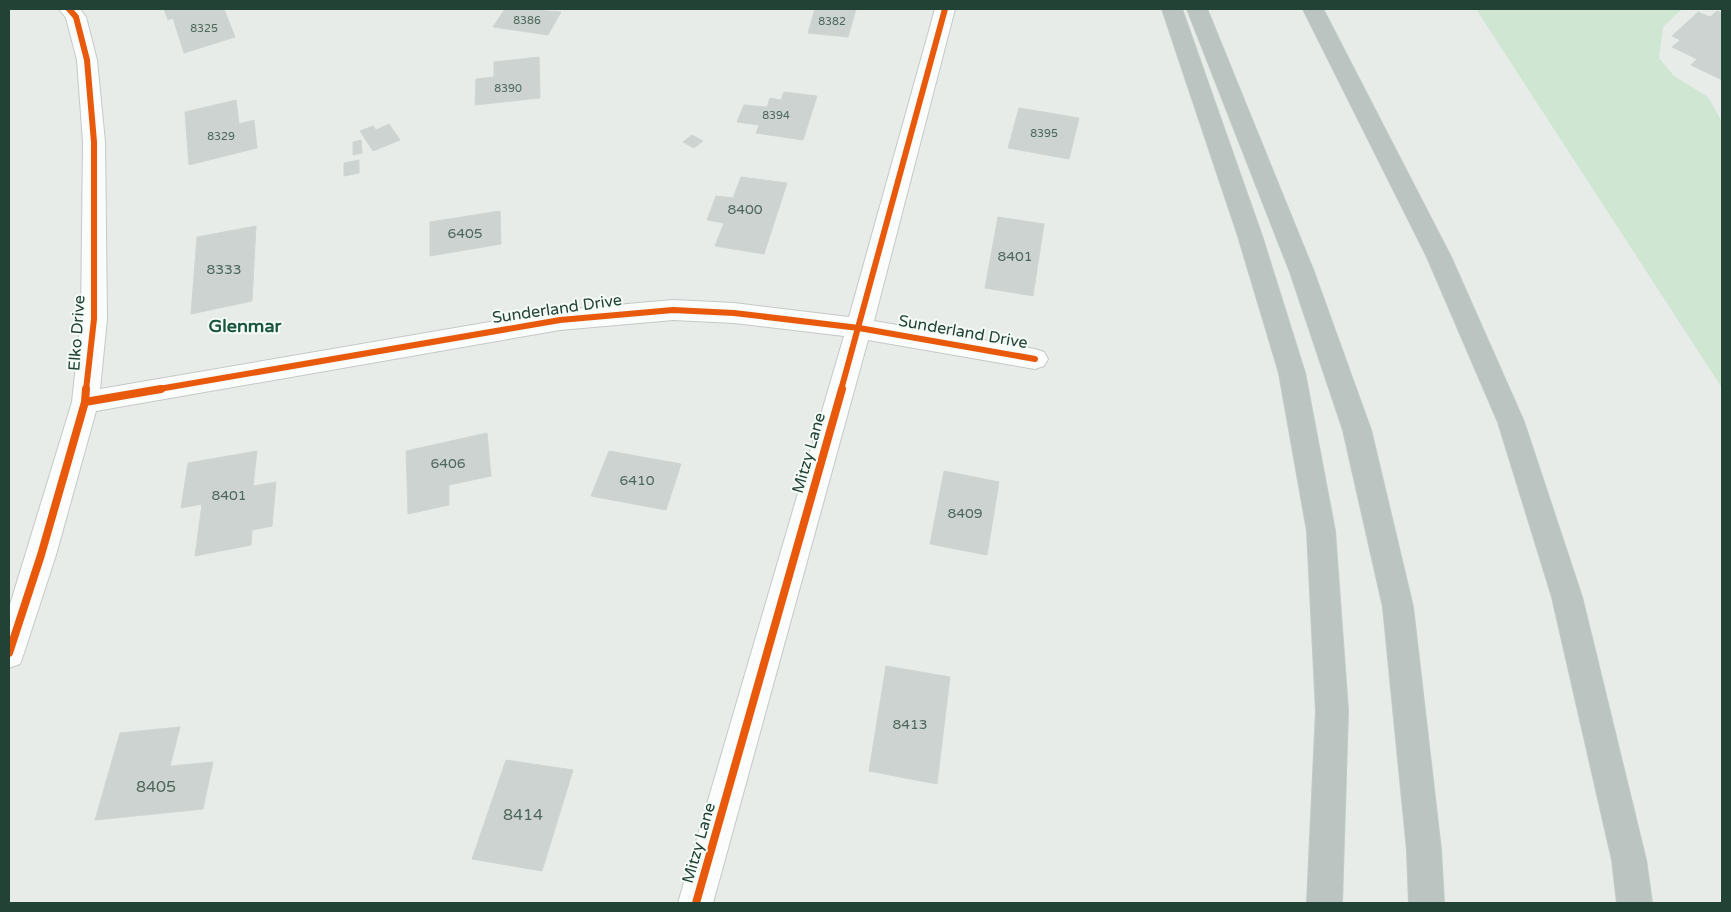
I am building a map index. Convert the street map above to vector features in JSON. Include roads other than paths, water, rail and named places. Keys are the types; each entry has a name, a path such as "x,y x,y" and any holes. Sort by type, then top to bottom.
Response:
{"highway":[{"path":"1172,9 1250,236 1292,373 1321,531 1332,711 1324,903"},
{"path":"1198,9 1302,272 1357,430 1398,607 1424,850 1427,903"},
{"path":"1313,9 1438,258 1511,422 1567,596 1630,860 1635,903"}],"street":[{"name":"Elko Drive","path":"9,652 41,556 84,402 94,319 94,142 87,60 76,17 69,9"},
{"name":"Mitzy Lane","path":"696,903 859,328 944,9"},
{"name":"Sunderland Drive","path":"84,402 560,320 673,310 734,313 859,328 1035,359"}],"district":[{"name":"Glenmar","path":"245,326"}]}
